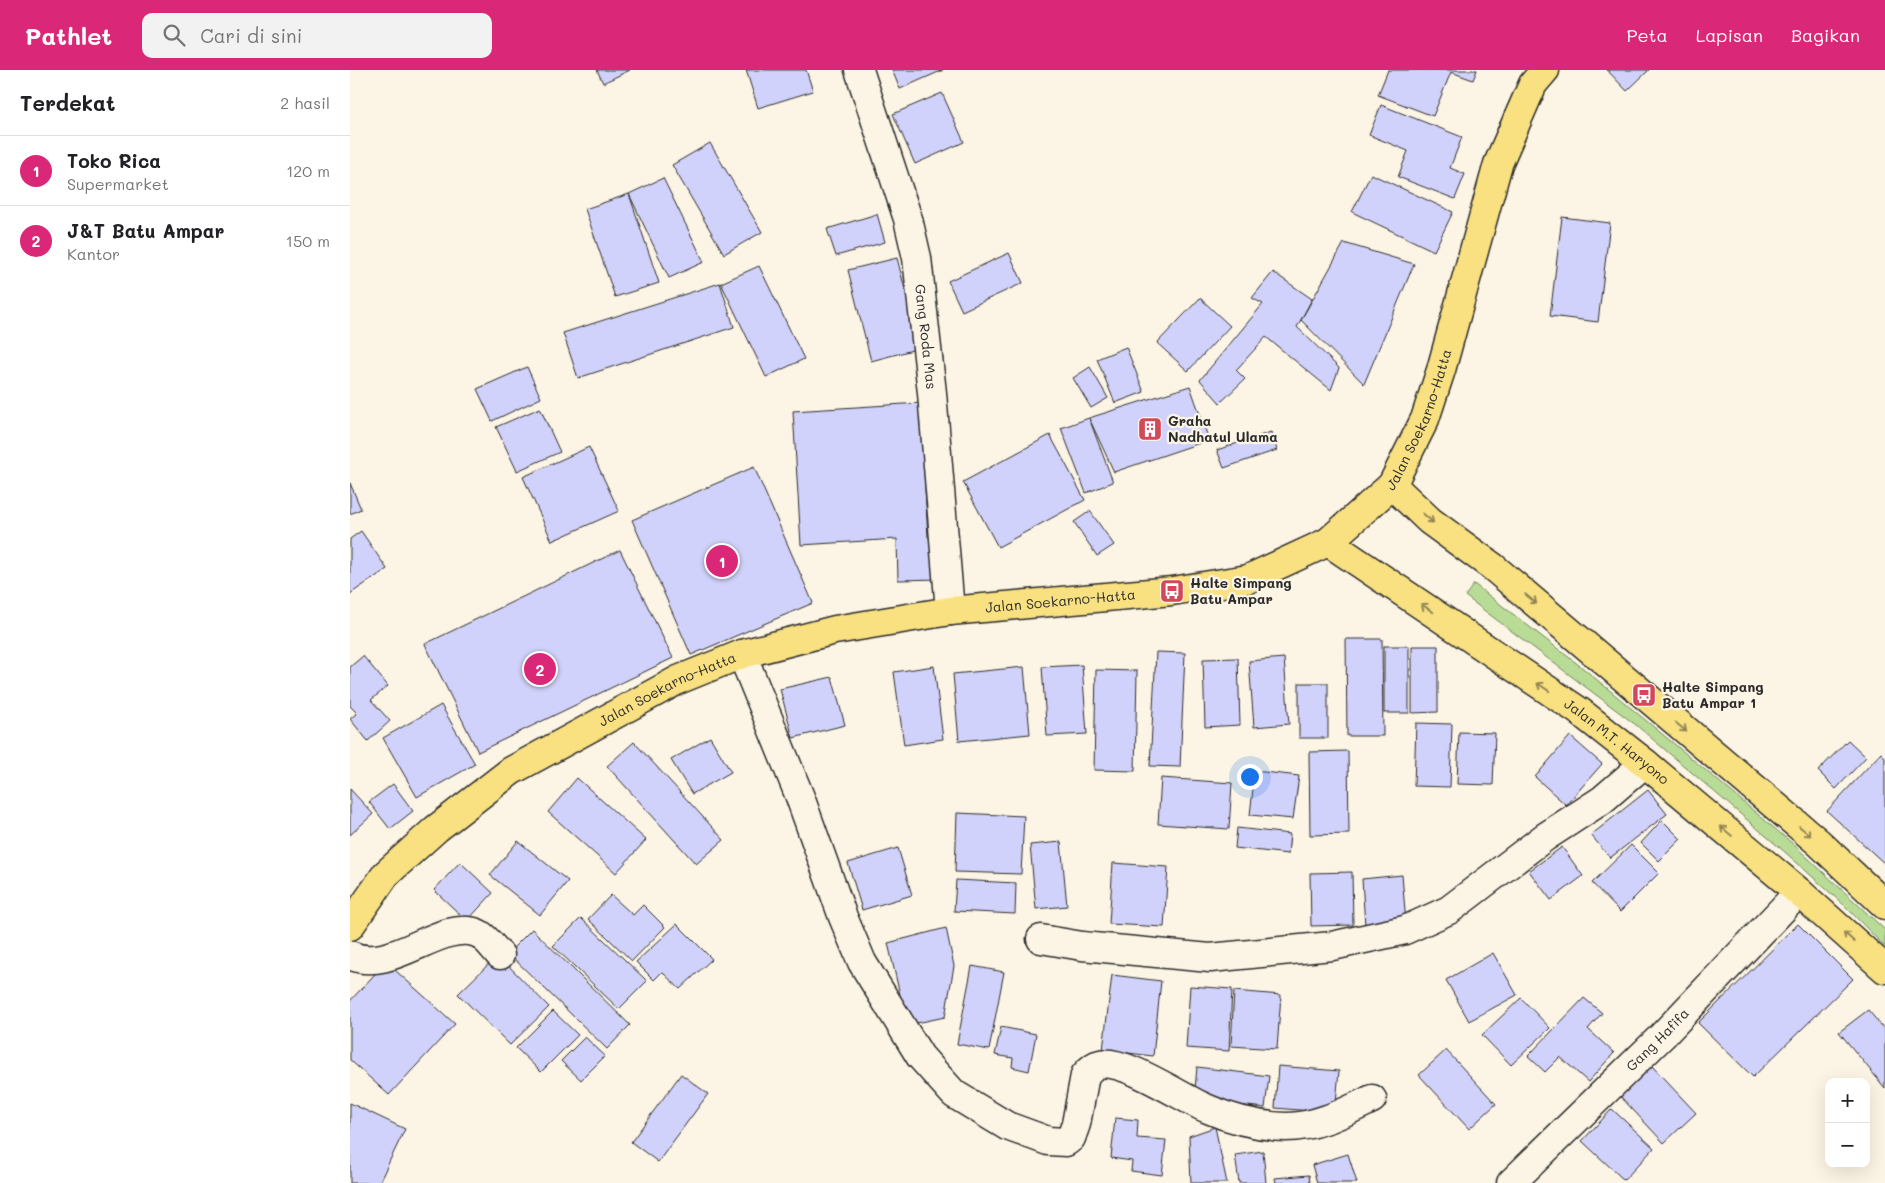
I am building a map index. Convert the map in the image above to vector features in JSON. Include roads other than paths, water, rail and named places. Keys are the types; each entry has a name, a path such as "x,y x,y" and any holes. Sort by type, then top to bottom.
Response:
{"highway":[{"name":"Jalan Soekarno-Hatta","path":"350,926 386,874 436,829 511,771 678,680 742,654 835,630 950,611 1172,591 1248,579 1328,542 1392,485 1425,419 1441,370 1498,164 1533,84 1545,70"},
{"path":"1392,485 1430,521 1493,567 1818,842 1885,904"},
{"name":"Jalan M.T. Haryono","path":"1328,542 1579,711 1645,763 1799,892 1885,969"}],"street":[{"name":"Gang Roda Mas","path":"859,70 908,219 917,258 932,393 950,611"},
{"path":"742,654 800,796 843,917 862,962 920,1056 954,1094 1007,1126 1048,1141 1060,1142 1066,1142 1074,1132 1085,1075 1090,1069 1100,1064 1116,1066 1143,1075 1206,1109 1236,1120 1262,1125 1287,1127 1312,1125 1372,1099"},
{"path":"1041,939 1082,946 1210,958 1332,946 1405,930 1449,910 1545,838 1602,800 1645,763"},
{"name":"Gang Hafifa","path":"1511,1183 1663,1035 1799,892"},
{"path":"350,955 357,958 374,958 399,954 437,936 462,932 478,933 500,955"}],"place":[{"name":"Graha Nadhatul Ulama","path":"1150,429"},
{"name":"Toko Rica","path":"722,561"},
{"name":"Halte Simpang Batu Ampar","path":"1172,591"},
{"name":"J&T Batu Ampar","path":"540,669"},
{"name":"Halte Simpang Batu Ampar 1","path":"1644,695"}]}
